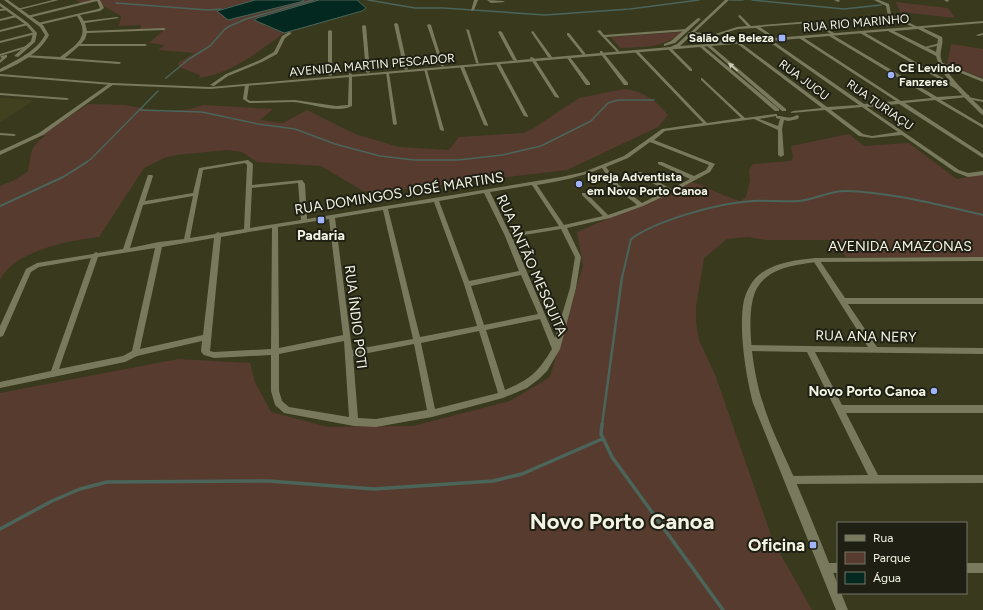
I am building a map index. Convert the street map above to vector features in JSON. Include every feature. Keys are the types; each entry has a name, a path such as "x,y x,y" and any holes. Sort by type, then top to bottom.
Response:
{"street":[{"path":"1,71 37,48 47,35 39,24 6,0"},
{"path":"11,12 57,0"},
{"path":"0,20 28,16 97,0 102,8 39,24"},
{"path":"472,10 476,0"},
{"path":"489,0 491,2 503,2"},
{"name":"AVENIDA MARTIN PESCADOR","path":"461,66 476,63 568,57 659,47 671,43 678,38 721,0"},
{"name":"AVENIDA MARTIN PESCADOR","path":"461,66 498,64 584,54 670,48 683,42 727,0"},
{"path":"876,0 888,5 889,15 939,37 940,44 938,55 942,64 983,113"},
{"path":"0,4 27,24 35,33"},
{"path":"0,10 7,9"},
{"path":"62,58 79,45 86,32 84,22 78,15"},
{"path":"740,16 750,27"},
{"path":"84,22 117,18"},
{"path":"708,37 731,29 812,22 936,99 983,126"},
{"name":"RUA RIO MARINHO","path":"700,46 983,22"},
{"path":"0,31 27,24"},
{"path":"396,24 406,69"},
{"path":"429,25 445,67 461,66 486,125"},
{"path":"364,26 368,72"},
{"name":"RUA TURIAÇU","path":"756,26 864,106 960,173 968,175 983,173"},
{"path":"699,28 715,34"},
{"path":"699,28 713,42 709,45 784,110 795,114 967,95"},
{"path":"86,32 164,29"},
{"path":"467,30 476,63"},
{"path":"604,36 687,30"},
{"path":"889,30 938,55"},
{"path":"330,31 330,75"},
{"path":"599,31 617,51"},
{"path":"500,32 515,60"},
{"path":"533,32 550,57"},
{"path":"860,32 967,95 983,101"},
{"path":"0,42 35,33"},
{"path":"1,71 33,41 35,33"},
{"path":"212,85 227,75 276,53 283,37 290,33"},
{"name":"RUA RIO MARINHO","path":"682,34 693,33 730,43"},
{"path":"568,34 584,54"},
{"path":"978,35 983,34"},
{"path":"800,37 983,156"},
{"path":"678,38 683,42 700,46 778,115 791,120 796,118 795,114"},
{"name":"RUA JUCU","path":"738,42 858,134 868,137 903,133"},
{"path":"923,48 940,44"},
{"path":"79,45 146,45"},
{"path":"670,48 700,46"},
{"path":"0,56 27,47 37,48"},
{"path":"670,48 691,70"},
{"path":"636,51 705,123"},
{"path":"602,53 626,84"},
{"path":"0,62 7,54 19,54"},
{"path":"25,56 119,63"},
{"path":"568,57 588,84"},
{"path":"533,59 557,97"},
{"path":"498,64 526,116"},
{"path":"942,64 983,81"},
{"name":"AVENIDA MARTIN PESCADOR","path":"1,71 117,81 212,85 445,67"},
{"name":"AVENIDA MARTIN PESCADOR","path":"1,71 112,84 192,88 247,85 445,67"},
{"path":"425,70 442,130"},
{"path":"387,73 396,124"},
{"path":"247,85 245,99 249,102 301,102 331,107 350,106 350,75"},
{"path":"702,79 744,119"},
{"path":"0,153 41,134 112,84"},
{"path":"0,94 67,99"},
{"path":"778,115 784,110"},
{"path":"778,115 782,155"},
{"name":"RUA DOMINGOS JOSÉ MARTINS","path":"0,334 28,271 40,264 576,176 604,167 626,157 664,130 705,123 753,119 778,115"},
{"path":"753,119 780,129"},
{"path":"0,134 14,135"},
{"path":"508,236 563,227 607,217 641,205 708,171 712,164 650,140"},
{"path":"187,239 200,170 207,167 248,161 250,164 250,187 247,230"},
{"path":"660,163 693,178"},
{"path":"604,167 618,186 641,205"},
{"path":"639,173 671,191"},
{"path":"126,249 150,176"},
{"path":"250,187 295,180 300,181 302,184 304,220"},
{"path":"275,225 275,391 278,403 287,410 354,422 387,423 503,395 524,386 544,369 556,349 578,267 577,251 534,184"},
{"name":"RUA ANTÃO MESQUITA","path":"486,191 524,272 556,349"},
{"path":"142,203 196,194"},
{"path":"584,194 607,217"},
{"path":"436,199 467,284 503,395"},
{"path":"385,207 417,341 432,413"},
{"name":"RUA ÍNDIO POTI","path":"332,216 349,354 354,422"},
{"path":"218,234 206,337 205,350 207,353 214,355 275,352 347,337"},
{"path":"135,353 159,244"},
{"path":"54,374 96,254"},
{"name":"AVENIDA AMAZONAS","path":"842,610 756,394 748,348 748,301 755,284 767,272 784,265 816,260 983,259"},
{"path":"816,260 874,349"},
{"path":"467,284 524,272"},
{"path":"843,301 983,301"},
{"path":"349,354 542,316"},
{"path":"0,386 125,359 135,353 206,337"},
{"name":"RUA ANA NERY","path":"748,348 983,351"},
{"path":"809,348 875,479"},
{"path":"840,409 983,409"},
{"path":"790,480 983,479"},
{"path":"825,568 837,568"},
{"path":"967,568 983,568"}],"shaded area":[{"path":"0,98 34,100 0,122"}],"green space":[{"path":"76,0 255,0 217,10 228,20 304,1 302,0 319,0 257,18 265,26 284,33 254,55 233,67 211,76 199,78 200,75 179,67 178,63 195,53 158,50 165,45 149,43 166,28 140,29 141,25 119,26 121,16 95,1 82,4"},
{"path":"896,2 948,8 955,18 900,12"},
{"path":"682,32 668,41 653,46 620,48 611,37"},
{"path":"951,44 983,49 983,78 947,65"},
{"path":"624,89 649,97 668,115 658,127 567,170 374,193 363,191 321,166 257,162 242,152 227,150 176,155 164,158 144,168 99,237 59,244 30,254 17,261 7,270 0,280 0,186 17,179 28,171 33,148 45,136 42,135 88,104 125,105 162,112 191,109 203,105 273,109 260,120 283,123 307,110 355,134 399,147 449,150 459,137 523,133 534,128 579,98"},
{"path":"849,134 864,146 909,143 957,179 983,174 983,258 846,257 833,240 765,240 748,237 727,239 704,258 696,307 696,322 699,340 716,377 773,541 812,610 0,610 0,393 178,359 250,363 255,382 271,412 328,427 413,426 510,401 550,377 583,266 577,232 692,182 741,201 746,197 750,180 749,170 753,164 791,161 793,158 791,146"}],"water":[{"path":"255,0 304,1 228,20 217,11"},
{"path":"319,0 357,0 366,8 362,11 284,33 254,20 257,18"}],"waterway":[{"path":"166,78 189,59 210,46 225,29 230,26 246,19 313,0"},
{"path":"368,0 415,8 443,8 545,15 630,9 699,0"},
{"path":"730,0 743,0"},
{"path":"752,0 844,9 881,5"},
{"path":"116,3 208,10 221,9"},
{"path":"139,110 158,91"},
{"path":"139,110 202,112 258,124 295,129 335,144 380,156 414,160 458,160 502,155 541,146 591,121 608,103 618,100 654,100"},
{"path":"85,163 91,159 139,110"},
{"path":"0,206 63,177 87,162"},
{"path":"622,278 631,239 656,225 672,219 706,209 738,202 798,201 833,192 845,191 897,196 983,215"},
{"path":"602,425 622,277"},
{"path":"602,424 601,434 612,457 723,610"},
{"path":"0,529 52,501 80,489 107,482 269,481 374,489 493,481 522,474 602,439"}],"place":[{"name":"Salão de Beleza","path":"782,38"},
{"name":"CE Levindo Fanzeres","path":"891,75"},
{"name":"Igreja Adventista em Novo Porto Canoa","path":"579,184"},
{"name":"Padaria","path":"321,220"},
{"name":"Novo Porto Canoa","path":"934,391"},
{"name":"Oficina","path":"813,545"}],"district":[{"name":"Novo Porto Canoa","path":"622,521"}]}
